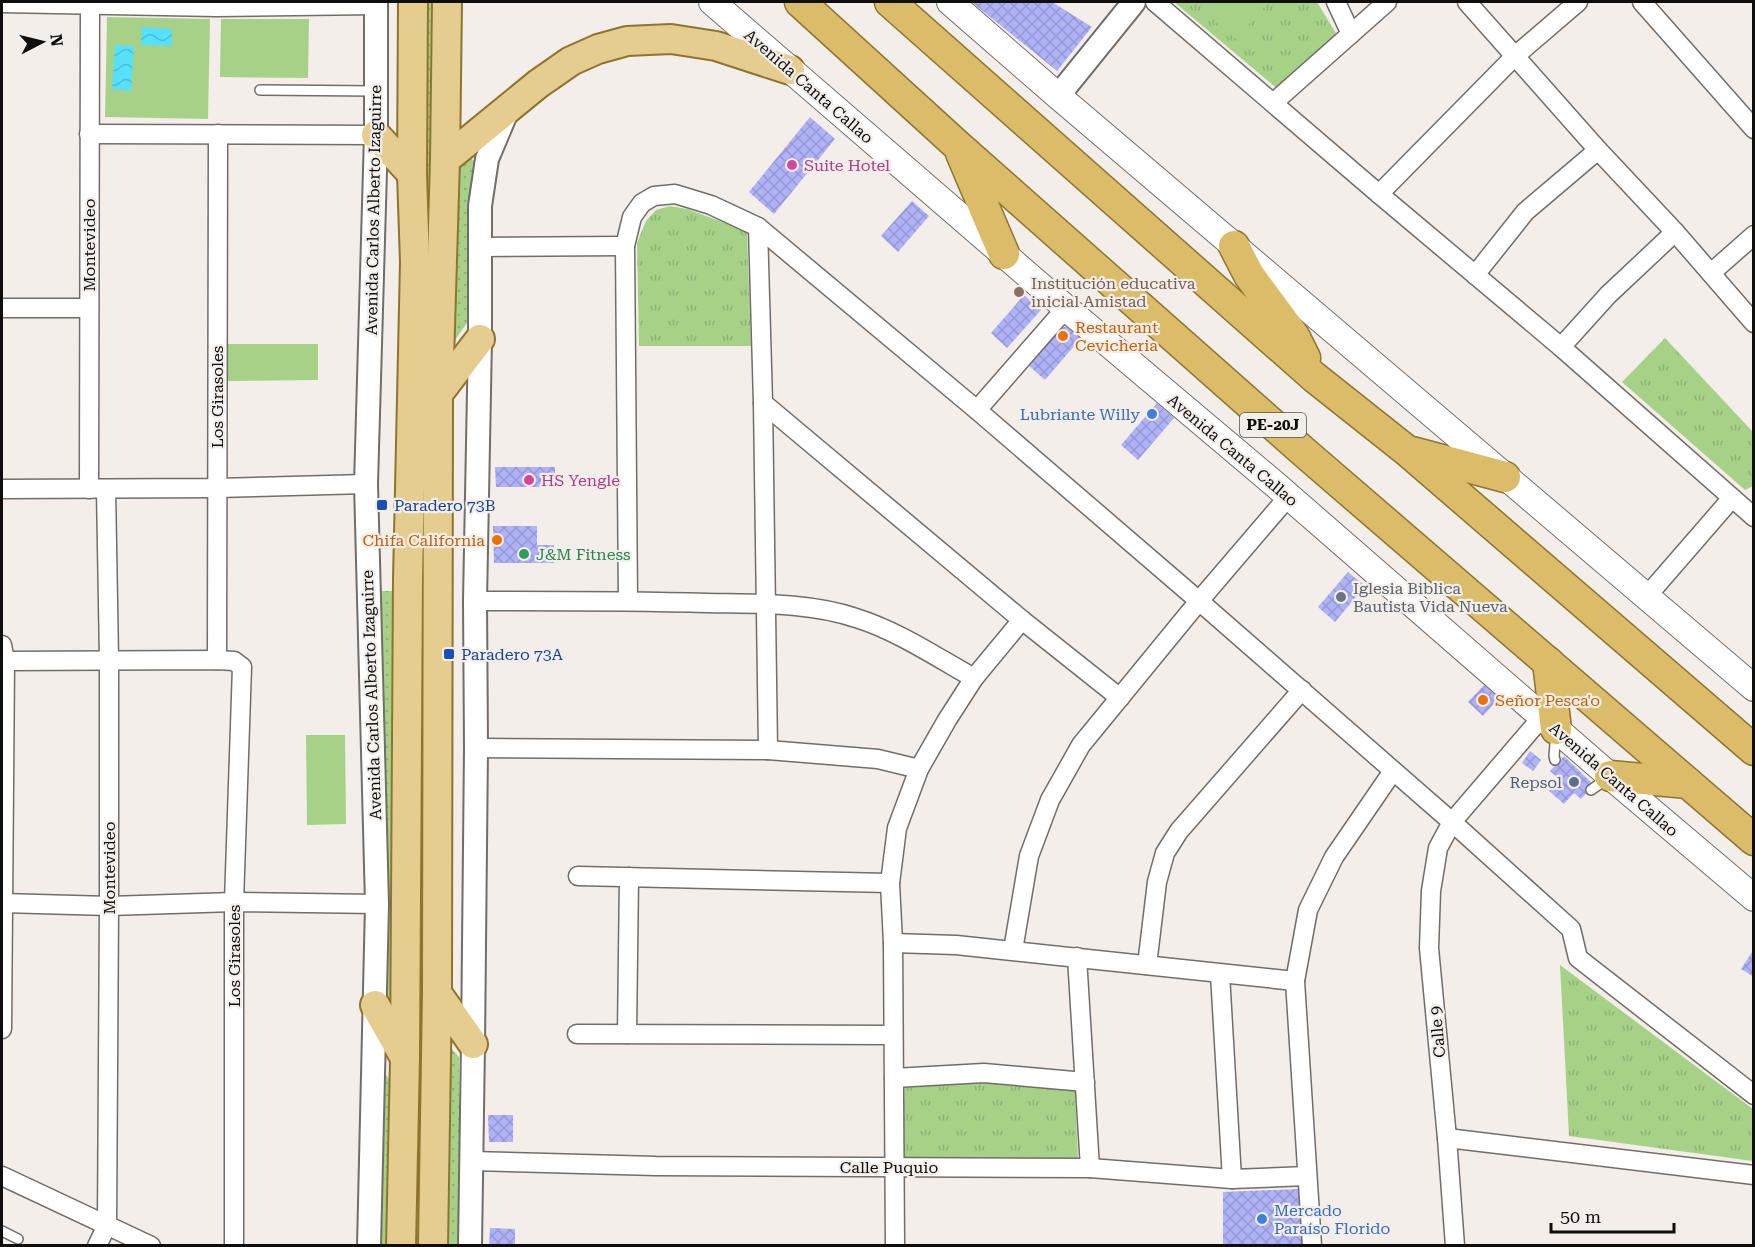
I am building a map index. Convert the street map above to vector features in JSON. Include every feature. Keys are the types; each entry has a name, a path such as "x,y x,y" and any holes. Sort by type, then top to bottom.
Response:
{"highway":[{"name":"PE-20J","path":"800,2 957,145 1305,453 1754,840"},
{"path":"890,2 1314,377 1406,450 1754,750"},
{"path":"957,145 1005,254"},
{"path":"1234,246 1249,275 1294,336 1314,377"},
{"path":"1406,450 1505,477"},
{"path":"1548,662 1549,723"},
{"path":"1600,783 1688,783"}],"main road":[{"name":"Avenida Carlos Alberto Izaguirre","path":"413,2 412,174 429,262 438,394 437,993 433,1245"},
{"name":"Avenida Carlos Alberto Izaguirre","path":"401,1245 405,1059 408,579 429,262 445,160 447,2"},
{"name":"Avenida Canta Callao","path":"712,2 1549,723 1600,783 1754,898"},
{"path":"957,4 1058,96 1754,688"},
{"path":"445,160 538,84 571,61 598,49 627,41 671,39 716,46 790,70"},
{"path":"376,135 412,174"},
{"path":"438,394 480,339"},
{"path":"407,754 425,748 432,753 437,762"},
{"path":"437,993 474,1044"},
{"path":"375,1005 405,1059"}],"street":[{"path":"1058,96 1134,2"},
{"path":"1155,2 1745,505 1647,596"},
{"path":"1336,2 1351,34"},
{"path":"1274,103 1387,2"},
{"path":"1467,2 1754,323"},
{"path":"1379,194 1515,56 1578,2"},
{"path":"1642,2 1754,129"},
{"path":"2,3 376,3"},
{"name":"Montevideo","path":"90,3 89,308 109,659 107,1225 97,1245"},
{"name":"Avenida Carlos Alberto Izaguirre","path":"369,1245 376,904 366,484 376,135 376,3"},
{"path":"470,1245 474,1044 475,601 480,206 487,159 508,109"},
{"path":"89,134 376,135"},
{"name":"Los Girasoles","path":"218,134 218,660 234,660 242,667 234,902 234,1245"},
{"path":"1475,275 1525,212 1598,150"},
{"path":"628,601 625,246 632,217 642,203 654,196 675,194 702,202 758,227 977,410 1452,822 1572,929 1578,958 1754,1095"},
{"path":"758,227 768,750"},
{"path":"1561,346 1608,295 1675,232"},
{"path":"1711,273 1754,235"},
{"path":"479,247 625,246"},
{"path":"2,308 89,308"},
{"path":"977,410 1066,308"},
{"path":"763,403 1022,620 1120,698"},
{"path":"2,489 217,488 366,484"},
{"path":"1013,950 1029,856 1050,800 1081,745 1288,497"},
{"path":"475,601 628,601 766,604 814,608 857,618 895,634 974,678"},
{"path":"895,1245 890,884 897,828 920,769 947,720 974,678 1022,620"},
{"path":"2,1029 3,653 109,659 218,660"},
{"path":"1147,965 1157,882 1165,853 1179,831 1302,690"},
{"name":"Calle 9","path":"1455,1245 1429,948 1431,891 1438,848 1452,822 1549,723"},
{"path":"476,748 768,750 878,759 920,769"},
{"path":"1312,1245 1295,981 1308,910 1334,856 1393,771"},
{"path":"578,876 890,884"},
{"path":"627,1034 629,877"},
{"path":"2,903 109,906 234,902 376,904"},
{"path":"892,943 1013,950 1295,981"},
{"path":"1077,957 1090,1168"},
{"path":"1220,974 1232,1179"},
{"path":"577,1034 893,1035"},
{"path":"894,1078 984,1073 1085,1082"},
{"path":"1447,1138 1754,1175"},
{"name":"Calle Puquio","path":"471,1161 656,1166 1090,1168 1232,1179 1307,1176"},
{"path":"2,1176 151,1245"}],"lane":[{"path":"260,90 376,91"},
{"path":"1549,723 1555,760"},
{"path":"2,1231 18,1239"}],"green space":[{"path":"425,2 439,2 439,255 424,251"},
{"path":"1174,2 1317,2 1339,38 1280,91"},
{"path":"1216,2 1269,2 1236,39 1206,13"},
{"path":"107,17 210,19 208,119 105,117"},
{"path":"221,19 309,19 308,78 220,77"},
{"path":"465,156 479,163 470,212 467,323 448,350 446,202"},
{"path":"670,206 687,209 747,231 751,346 639,346 637,243 646,221 656,210"},
{"path":"1665,338 1753,432 1753,486 1745,490 1622,382"},
{"path":"227,344 318,344 318,380 227,381"},
{"path":"382,591 396,591 395,1035 380,1018"},
{"path":"417,592 427,592 425,733 415,733"},
{"path":"306,735 345,735 346,824 307,825"},
{"path":"414,773 426,774 420,1245 409,1246"},
{"path":"1560,965 1753,1109 1753,1161 1569,1136"},
{"path":"447,1044 459,1057 459,1245 444,1246"},
{"path":"382,1069 394,1086 392,1245 378,1246"},
{"path":"992,1078 1075,1088 1078,1160 902,1161 905,1079"}],"water":[{"path":"142,27 172,29 172,46 141,45"},
{"path":"115,45 134,46 131,91 112,89"}],"building":[{"path":"1052,2 1092,27 1057,71 973,3"},
{"name":"Suite Hotel","path":"810,117 835,139 774,214 749,192"},
{"path":"912,201 929,216 898,252 881,236"},
{"path":"1024,295 1041,310 1007,348 991,333"},
{"path":"1067,326 1081,338 1045,380 1028,365 1061,328"},
{"path":"1157,403 1174,418 1138,460 1121,445"},
{"name":"HS Yengle","path":"495,467 555,467 555,473 562,473 562,487 496,487"},
{"path":"493,526 537,526 537,545 554,545 554,563 494,563"},
{"name":"Iglesia Biblica Bautista Vida Nueva","path":"1348,572 1365,586 1335,622 1318,607"},
{"name":"Señor Pesca'o","path":"1484,685 1499,698 1483,716 1468,702"},
{"name":"Repsol","path":"1530,751 1541,760 1533,771 1522,763"},
{"name":"Repsol","path":"1564,756 1594,785 1581,799 1574,793 1564,804 1549,791 1559,779 1550,771"},
{"path":"1754,949 1754,977 1741,969"},
{"path":"488,1115 513,1115 513,1142 489,1142"},
{"name":"Mercado Paraíso Florido","path":"1300,1189 1303,1246 1223,1246 1223,1192"},
{"path":"490,1228 515,1229 515,1246 489,1246"}],"place":[{"name":"Suite Hotel","path":"792,165"},
{"name":"Institución educativa inicial Amistad","path":"1019,292"},
{"name":"Restaurant Cevicheria","path":"1063,336"},
{"name":"Lubriante Willy","path":"1152,414"},
{"name":"HS Yengle","path":"529,480"},
{"name":"Paradero 73B","path":"382,505"},
{"name":"Chifa California","path":"497,540"},
{"name":"J&M Fitness","path":"524,554"},
{"name":"Iglesia Biblica Bautista Vida Nueva","path":"1341,597"},
{"name":"Paradero 73A","path":"449,654"},
{"name":"Señor Pesca'o","path":"1483,700"},
{"name":"Repsol","path":"1574,782"},
{"name":"Mercado Paraíso Florido","path":"1262,1219"}]}
